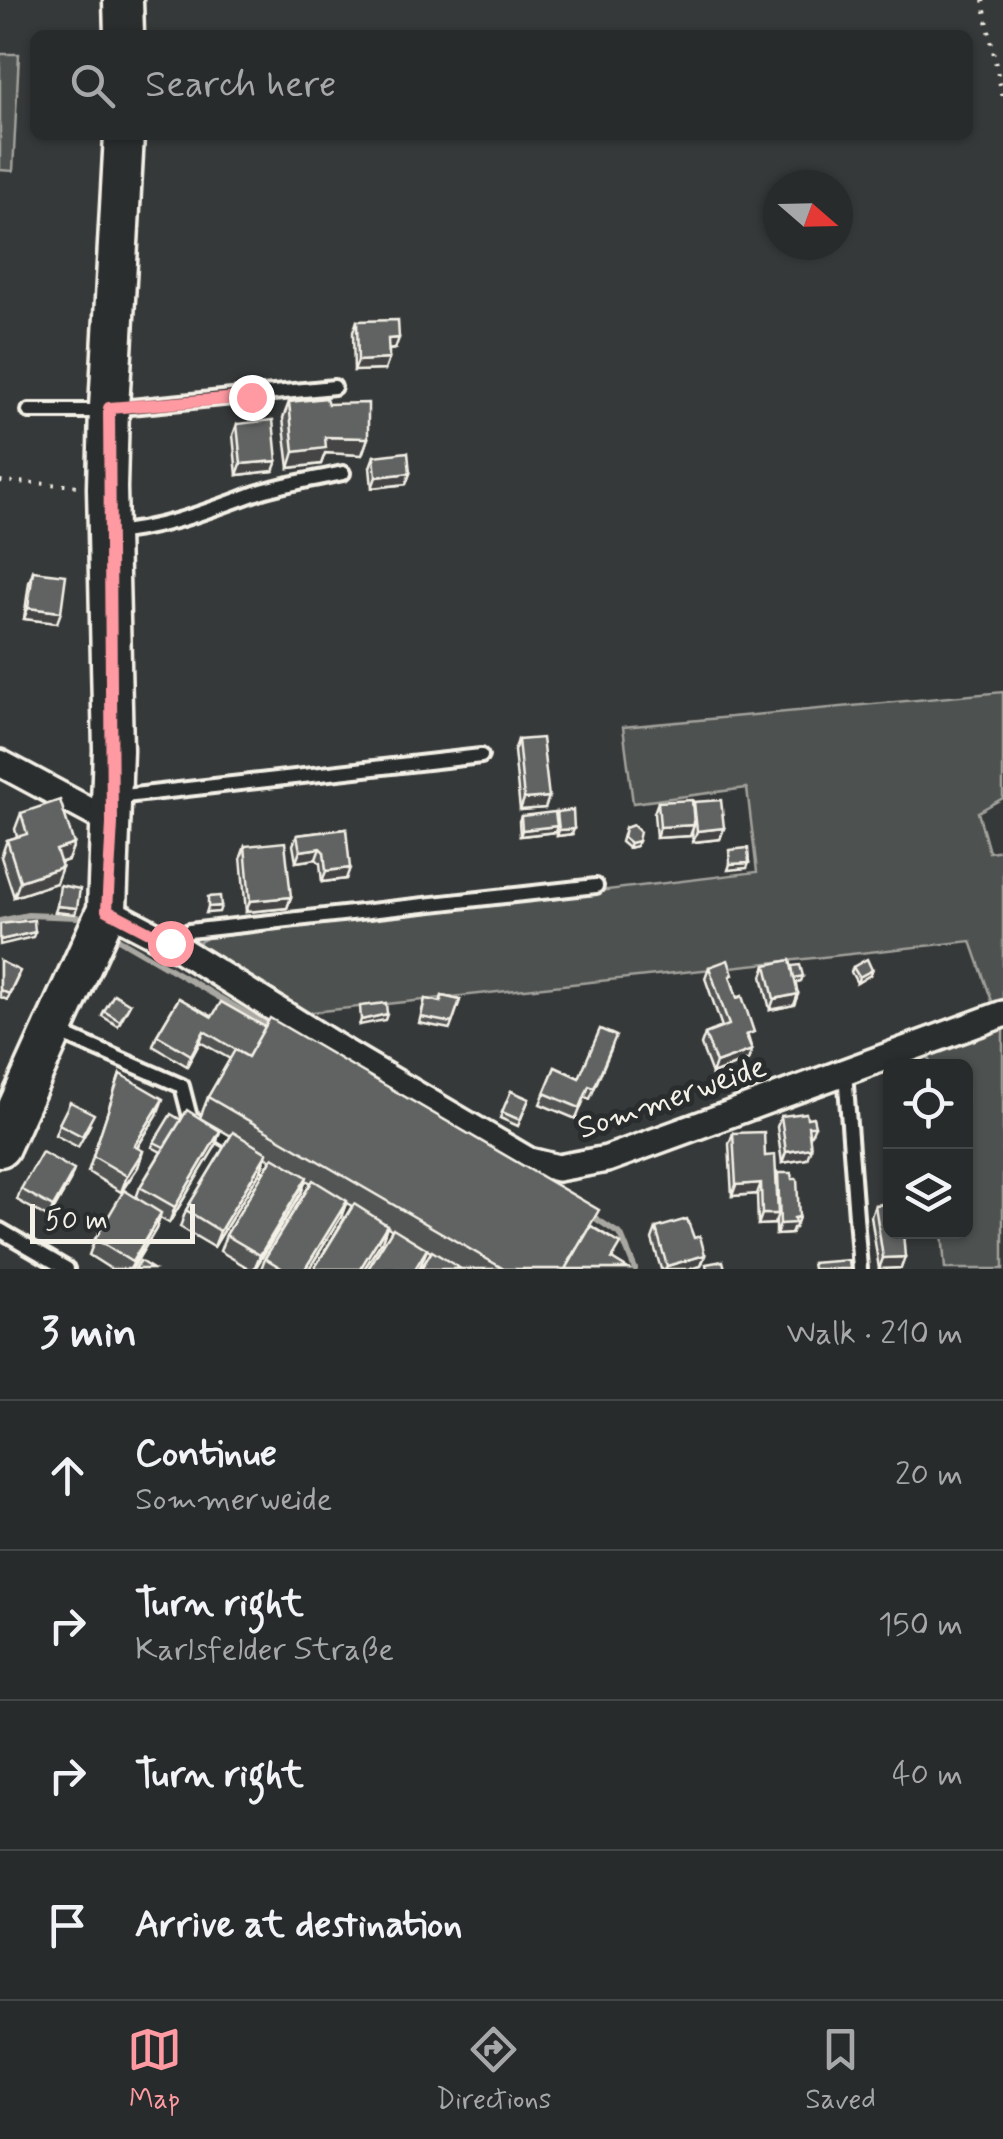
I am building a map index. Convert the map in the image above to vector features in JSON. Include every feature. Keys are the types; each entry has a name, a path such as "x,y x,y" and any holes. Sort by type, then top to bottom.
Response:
{"street":[{"path":"124,0 124,30"},
{"path":"0,1147 107,910 112,811 107,488 124,140"},
{"path":"0,763 112,811"},
{"name":"Sommerweide","path":"107,910 170,943 512,1151 558,1168 607,1158 1003,1014"}],"lane":[{"path":"29,411 109,408 334,388"},
{"path":"108,533 158,528 262,491 343,472"},
{"path":"112,811 482,756"},
{"path":"170,943 189,931 596,886"},
{"path":"54,1031 182,1086 190,1117 290,1178"},
{"path":"845,1072 860,1269"},
{"path":"0,1230 68,1269"}],"path":[{"path":"983,0 1003,100"},
{"path":"0,482 107,488"}],"shaded area":[{"path":"0,54 19,54 13,171 0,170"},
{"path":"1003,692 1003,798 978,812 989,852 1003,850 1003,1269 945,1269 943,1239 973,1239 973,1059 930,1059 929,1045 993,1004 971,941 294,1014 187,949 207,938 757,872 747,788 633,803 623,727"}],"building":[{"path":"398,320 399,338 388,339 389,359 358,361 357,321"},
{"path":"326,398 328,404 368,403 368,438 325,437 326,448 294,452 289,402"},
{"path":"273,420 277,461 241,464 237,424"},
{"path":"408,452 410,473 376,477 374,456"},
{"path":"33,571 66,575 61,612 28,608"},
{"path":"542,738 549,797 524,799 518,740"},
{"path":"60,800 74,844 56,850 62,867 20,881 7,840 27,834 21,813"},
{"path":"692,800 694,825 660,827 658,802"},
{"path":"721,800 724,828 697,831 694,802"},
{"path":"573,810 574,829 559,830 557,812"},
{"path":"555,812 557,826 522,830 521,816"},
{"path":"633,825 640,832 638,841 630,843 623,837 625,828"},
{"path":"346,829 350,868 326,871 320,848 300,851 297,835"},
{"path":"285,842 291,897 250,901 245,846"},
{"path":"748,848 749,863 730,864 729,850"},
{"path":"60,885 80,889 77,908 57,906"},
{"path":"220,896 221,906 208,907 208,897"},
{"path":"34,920 35,932 0,940 0,924"},
{"path":"867,959 872,970 859,977 853,967"},
{"path":"728,960 737,998 742,996 754,1032 746,1035 752,1050 716,1063 705,1034 729,1025 709,967"},
{"path":"790,960 798,994 774,999 766,965"},
{"path":"0,961 20,971 9,994 0,990"},
{"path":"800,965 803,976 794,978 792,966"},
{"path":"114,994 130,1004 120,1021 104,1011"},
{"path":"442,996 460,1000 452,1023 421,1017 425,999 441,1002"},
{"path":"179,998 212,1017 221,1002 265,1027 248,1057 204,1031 191,1055 157,1035"},
{"path":"386,1003 387,1014 361,1020 360,1006"},
{"path":"270,1018 599,1210 565,1269 504,1269 208,1097 235,1050 248,1057"},
{"path":"600,1029 616,1036 594,1088 589,1086 580,1108 544,1093 555,1067 579,1078"},
{"path":"120,1074 163,1099 134,1146 143,1151 127,1176 93,1156"},
{"path":"511,1091 529,1099 520,1120 502,1112"},
{"path":"70,1102 94,1114 82,1136 59,1124"},
{"path":"187,1110 220,1131 175,1207 140,1187"},
{"path":"806,1113 807,1118 813,1117 815,1126 808,1126 811,1148 786,1152 781,1116"},
{"path":"171,1114 181,1120 164,1147 154,1142"},
{"path":"233,1132 267,1153 220,1231 186,1210"},
{"path":"764,1132 765,1156 775,1155 778,1214 762,1214 761,1183 736,1185 733,1133"},
{"path":"42,1152 74,1170 53,1207 21,1189"},
{"path":"273,1157 307,1177 260,1255 226,1235"},
{"path":"778,1173 791,1173 792,1179 797,1179 799,1217 794,1218 795,1223 780,1224"},
{"path":"313,1180 347,1201 305,1269 283,1269 265,1258"},
{"path":"124,1190 161,1213 132,1262 95,1239"},
{"path":"354,1204 387,1225 360,1269 314,1269"},
{"path":"883,1204 883,1239 904,1239 905,1257 883,1258 875,1205"},
{"path":"687,1219 694,1238 700,1236 705,1255 667,1266 656,1228"},
{"path":"591,1226 621,1244 612,1259 628,1269 566,1269"},
{"path":"393,1228 427,1249 415,1269 368,1269"},
{"path":"432,1251 461,1269 421,1269"},
{"path":"849,1260 850,1269 813,1269 812,1263"},
{"path":"140,1261 153,1269 135,1269"},
{"path":"723,1261 725,1269 707,1269 706,1264"}],"waterway":[{"path":"0,921 28,915 77,917"},
{"path":"113,936 272,1028"},
{"path":"589,1214 621,1235 635,1269"}],"route":[{"path":"170,943 107,910 113,750 109,408 251,397"}]}
